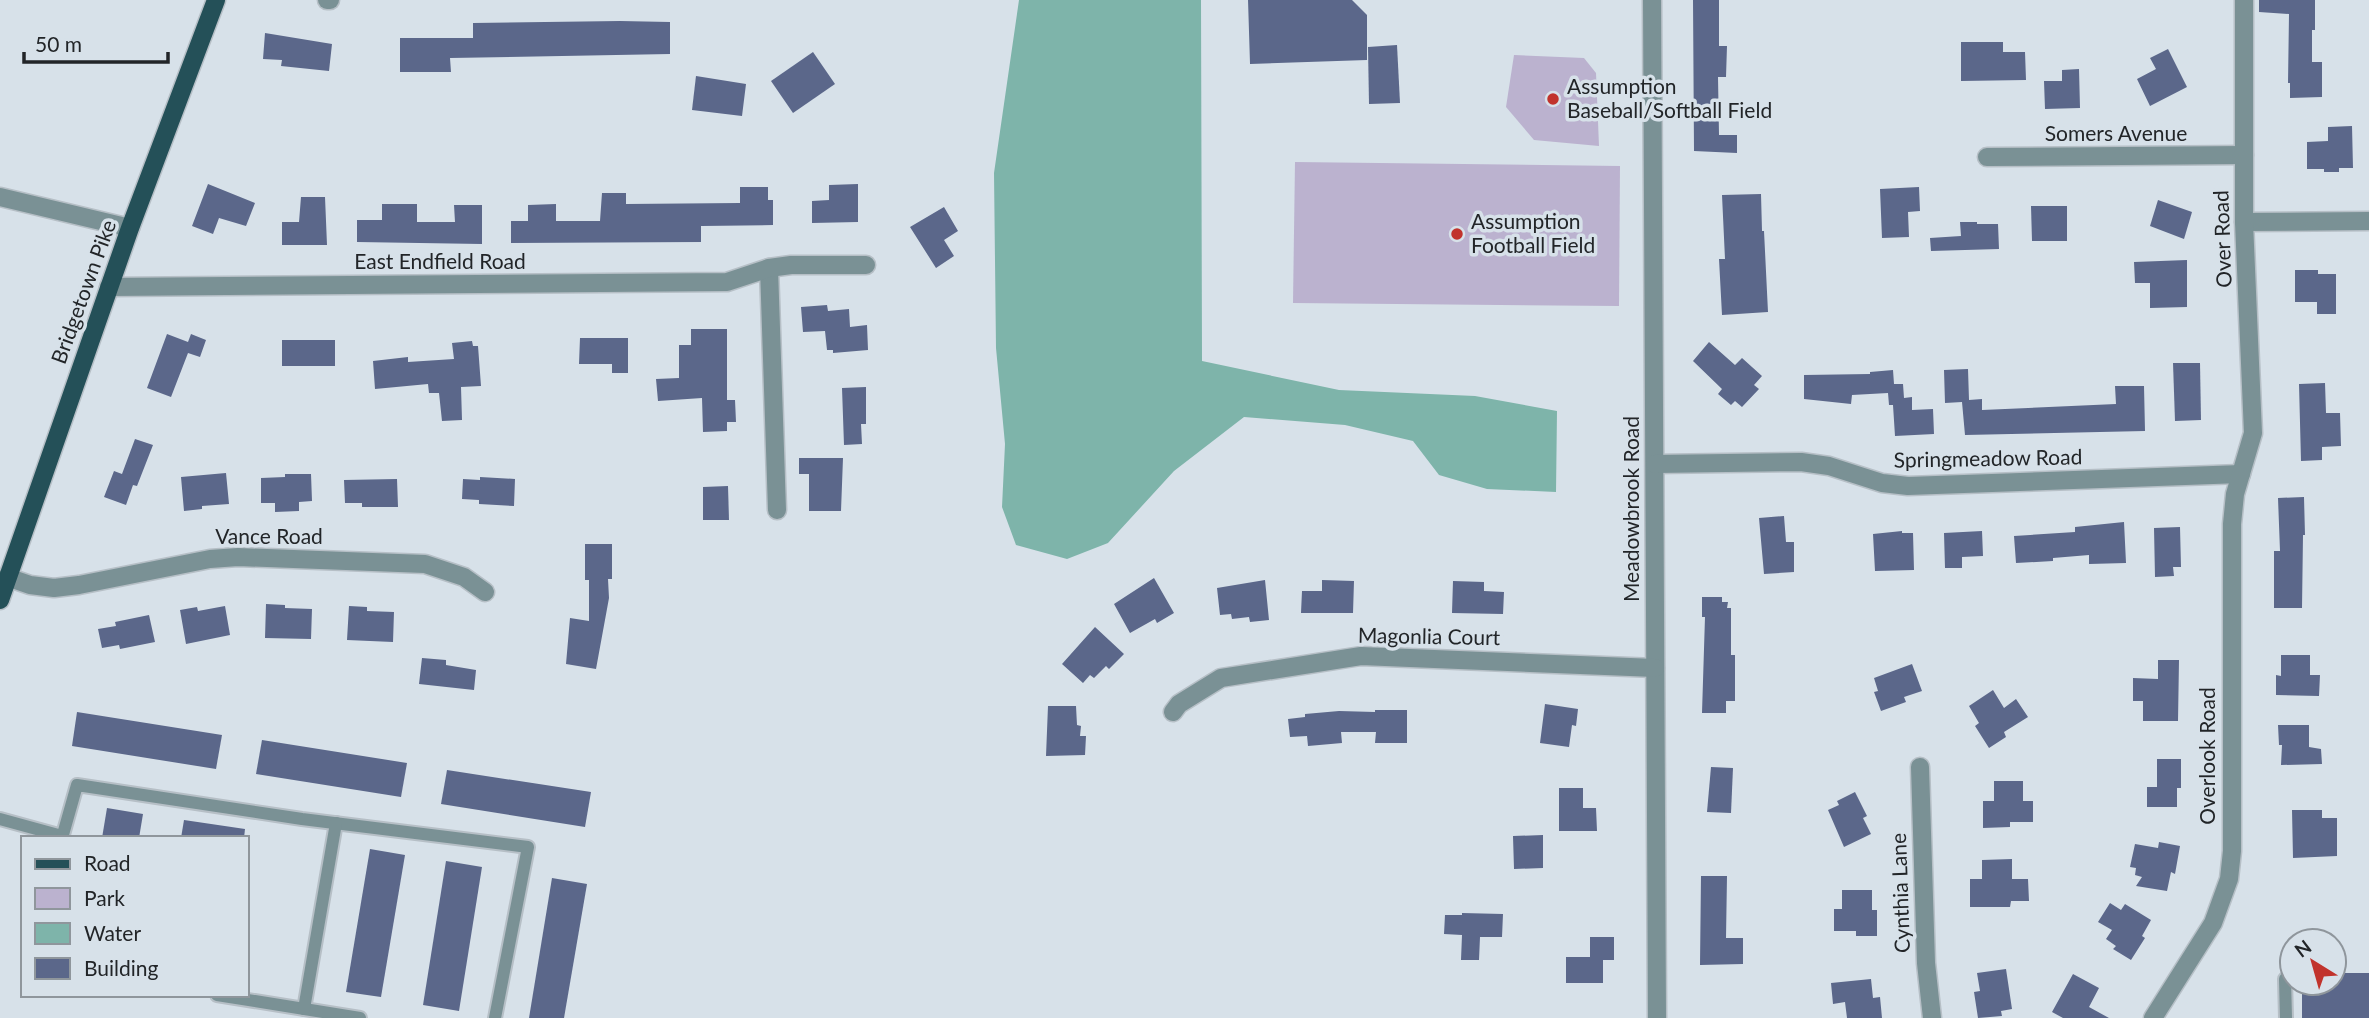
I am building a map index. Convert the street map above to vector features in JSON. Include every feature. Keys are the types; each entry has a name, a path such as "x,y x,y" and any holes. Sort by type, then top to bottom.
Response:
{"main road":[{"name":"Bridgetown Pike","path":"0,600 130,228 216,0"}],"street":[{"name":"Meadowbrook Road","path":"1652,0 1657,1018"},
{"name":"Over Road","path":"2241,474 2253,433 2244,222 2244,0"},
{"name":"Somers Avenue","path":"1987,157 2244,155"},
{"path":"0,197 130,228"},
{"path":"2244,222 2369,221"},
{"name":"East Endfield Road","path":"109,287 727,282 769,268 791,265 866,265"},
{"path":"769,268 777,510"},
{"name":"Springmeadow Road","path":"1655,464 1801,462 1829,466 1882,482 1908,486 2241,474"},
{"name":"Overlook Road","path":"2153,1018 2213,923 2229,879 2232,851 2232,524 2241,474"},
{"name":"Vance Road","path":"7,577 30,585 54,588 238,556 425,564 464,577 485,592"},
{"name":"Magonlia Court","path":"1173,712 1179,704 1221,678 1361,656 1655,668"},
{"name":"Cynthia Lane","path":"1920,767 1926,963 1932,1018"}],"lane":[{"path":"62,836 77,786 528,847 495,1018"},
{"path":"0,819 59,836"},
{"path":"304,1009 336,823"},
{"path":"229,997 360,1018"},
{"path":"2286,997 2286,1018"}],"green space":[{"name":"Assumption Baseball/Softball Field","path":"1514,55 1584,58 1596,73 1599,146 1534,140 1506,107"},
{"name":"Assumption Football Field","path":"1295,162 1620,166 1619,306 1293,303"}],"water":[{"path":"1019,0 1201,0 1202,361 1339,390 1475,396 1557,411 1556,492 1487,489 1439,475 1413,441 1345,425 1244,417 1174,471 1108,543 1067,559 1016,545 1002,507 1005,444 996,348 994,173"}],"building":[{"path":"1248,0 1352,0 1367,15 1367,60 1250,64"},
{"path":"1693,0 1719,0 1719,46 1727,46 1726,77 1718,77 1719,135 1737,135 1737,153 1694,151"},
{"path":"2259,0 2315,0 2312,62 2322,62 2322,97 2290,98 2289,14 2259,12"},
{"path":"670,22 670,54 450,58 451,72 400,72 400,38 473,38 473,23"},
{"path":"265,33 332,44 329,71 281,66 282,60 263,59"},
{"path":"1961,42 2003,42 2003,52 2025,52 2026,80 1961,81"},
{"path":"1397,45 1400,103 1369,104 1368,47"},
{"path":"2168,49 2187,87 2150,106 2137,79 2156,69 2150,58"},
{"path":"813,52 835,84 793,113 771,81"},
{"path":"2079,69 2080,108 2045,109 2044,81 2062,81 2062,70"},
{"path":"696,76 746,84 742,116 692,110"},
{"path":"2352,126 2353,168 2339,168 2339,172 2307,169 2307,142 2328,141 2328,127"},
{"path":"208,184 255,203 246,226 219,218 213,234 192,226"},
{"path":"858,184 858,222 812,223 812,201 829,200 829,185"},
{"path":"740,187 768,187 768,200 773,200 773,225 701,226 701,242 511,243 511,221 528,221 528,205 556,204 556,221 600,221 602,193 626,193 626,204 740,203"},
{"path":"1919,187 1920,211 1908,212 1909,237 1882,238 1880,189"},
{"path":"1761,194 1768,312 1722,315 1719,259 1725,259 1722,195"},
{"path":"301,197 325,197 327,245 282,245 282,222 299,222"},
{"path":"2158,200 2192,212 2184,239 2150,226"},
{"path":"382,204 417,204 417,222 455,222 454,205 482,205 482,244 357,242 357,220 382,220"},
{"path":"2031,206 2067,206 2067,241 2032,241"},
{"path":"944,207 958,231 944,240 954,256 936,268 910,227"},
{"path":"1960,222 1998,224 1999,249 1931,251 1930,238 1961,236"},
{"path":"2187,260 2187,307 2150,308 2150,283 2135,283 2134,262"},
{"path":"2295,270 2318,270 2318,274 2336,274 2336,314 2317,314 2317,302 2295,302"},
{"path":"827,305 828,311 849,309 850,327 867,325 868,350 833,353 833,350 827,350 825,331 803,332 801,307"},
{"path":"691,329 727,329 727,400 735,400 736,422 727,422 727,431 703,432 702,398 658,401 656,379 679,378 679,345 691,345"},
{"path":"167,334 188,342 191,334 206,340 200,357 188,353 171,397 147,388"},
{"path":"580,338 628,338 628,373 612,373 612,364 579,364"},
{"path":"282,340 335,340 335,366 282,366"},
{"path":"472,341 473,346 478,346 481,386 461,387 462,420 442,421 439,393 429,393 428,384 375,389 373,361 408,357 408,362 454,359 452,343"},
{"path":"1709,342 1735,365 1742,358 1762,376 1754,385 1759,389 1742,407 1735,401 1731,405 1718,394 1722,389 1693,361"},
{"path":"2173,363 2200,363 2201,420 2175,421"},
{"path":"1968,369 1969,400 1982,399 1982,410 2116,404 2115,386 2144,386 2145,431 1965,435 1962,402 1945,403 1944,370"},
{"path":"1893,370 1894,384 1903,384 1904,398 1912,397 1912,410 1933,409 1934,434 1895,436 1893,405 1889,405 1888,393 1852,395 1851,404 1804,399 1804,375 1870,374"},
{"path":"2325,383 2326,413 2340,413 2341,446 2322,447 2322,460 2301,461 2299,384"},
{"path":"866,387 866,424 861,424 862,444 844,445 842,388"},
{"path":"135,439 153,445 137,486 133,485 126,505 104,497 114,471 122,474"},
{"path":"799,458 843,458 841,511 809,511 809,474 799,474"},
{"path":"226,473 229,504 202,506 202,509 184,511 181,477"},
{"path":"285,474 311,474 312,501 299,502 299,511 275,512 275,503 261,503 261,478 285,477"},
{"path":"480,477 515,479 514,506 479,504 479,500 462,499 463,479 480,480"},
{"path":"397,479 398,507 362,507 362,503 345,503 344,480"},
{"path":"728,486 729,520 703,520 703,487"},
{"path":"2304,497 2302,608 2274,608 2274,551 2280,551 2278,498"},
{"path":"1784,516 1786,542 1794,542 1794,572 1764,574 1759,518"},
{"path":"2124,522 2126,563 2089,564 2089,555 2016,563 2014,536 2075,532 2075,527"},
{"path":"2180,527 2181,567 2173,567 2174,576 2155,577 2154,528"},
{"path":"1902,531 1913,533 1914,570 1875,571 1873,534"},
{"path":"1982,531 1983,556 1962,557 1962,568 1945,568 1944,533"},
{"path":"585,544 612,544 612,579 608,579 609,598 596,669 566,664 570,618 589,621 589,580 585,580"},
{"path":"1154,578 1174,613 1157,623 1155,619 1130,633 1114,604"},
{"path":"1265,580 1269,620 1250,622 1249,617 1232,619 1231,614 1220,615 1217,588"},
{"path":"1322,580 1354,581 1353,613 1301,613 1302,591 1322,591"},
{"path":"1453,581 1484,582 1484,591 1504,592 1503,614 1452,613"},
{"path":"1702,597 1722,597 1722,602 1728,602 1727,608 1731,608 1735,701 1726,701 1726,713 1702,713 1705,617 1702,617"},
{"path":"266,604 312,609 311,639 265,638"},
{"path":"225,606 230,635 186,644 180,610 197,607 198,611"},
{"path":"349,606 367,607 367,611 394,612 393,642 347,640"},
{"path":"149,615 155,642 120,649 119,645 102,648 98,629 116,626 115,622"},
{"path":"1095,627 1124,654 1109,669 1106,666 1094,678 1090,675 1083,683 1062,664"},
{"path":"2281,655 2310,655 2310,675 2320,675 2319,696 2276,695 2276,675 2281,676"},
{"path":"422,658 446,660 446,665 476,670 474,690 419,684"},
{"path":"2158,660 2179,660 2178,721 2143,721 2143,701 2133,701 2133,678 2158,679"},
{"path":"1912,664 1922,691 1904,697 1906,702 1881,711 1874,692 1878,691 1874,678"},
{"path":"1993,690 2004,708 2016,699 2028,717 2004,732 2006,737 1989,748 1975,726 1979,723 1969,706"},
{"path":"1545,704 1578,709 1576,726 1572,725 1569,747 1540,743"},
{"path":"1048,706 1076,706 1077,725 1081,726 1080,736 1086,736 1085,755 1046,756"},
{"path":"1407,710 1407,743 1375,743 1376,732 1341,732 1342,743 1308,746 1307,736 1290,737 1288,719 1305,717 1305,714"},
{"path":"77,712 222,735 216,769 72,746"},
{"path":"2278,725 2309,725 2309,747 2321,749 2322,764 2281,765 2282,745 2279,745"},
{"path":"262,740 407,763 401,797 256,774"},
{"path":"2157,759 2181,759 2181,788 2177,788 2177,807 2147,807 2147,787 2157,787"},
{"path":"1711,767 1733,768 1731,813 1707,812"},
{"path":"447,770 591,792 585,827 441,804"},
{"path":"1994,781 2023,781 2023,801 2033,801 2033,822 2010,822 2010,827 1983,828 1983,801 1994,801"},
{"path":"1559,788 1583,788 1583,808 1596,808 1597,831 1559,831"},
{"path":"1855,792 1867,816 1863,818 1871,834 1844,847 1828,810 1839,805 1837,801"},
{"path":"107,808 143,814 139,836 102,836"},
{"path":"2292,810 2322,810 2322,818 2337,818 2337,856 2293,858"},
{"path":"184,820 245,829 244,836 181,836"},
{"path":"1543,835 1543,868 1514,869 1513,836"},
{"path":"2159,842 2180,846 2175,874 2171,872 2167,891 2136,886 2142,877 2135,875 2136,868 2130,867 2135,844 2158,848"},
{"path":"370,849 405,855 381,997 346,992"},
{"path":"2012,859 2012,879 2028,879 2029,901 2011,901 2010,907 1970,907 1970,879 1982,879 1982,860"},
{"path":"446,861 482,867 459,1011 423,1005"},
{"path":"1701,876 1727,876 1726,938 1743,938 1743,964 1700,965"},
{"path":"552,878 587,884 564,1018 529,1018"},
{"path":"1842,890 1872,890 1872,910 1877,910 1877,936 1856,936 1856,931 1834,931 1834,909 1842,909"},
{"path":"2110,903 2121,910 2125,904 2151,920 2142,936 2145,938 2131,960 2113,949 2116,946 2106,939 2112,930 2098,922"},
{"path":"1503,914 1502,937 1480,937 1479,960 1461,960 1462,935 1444,934 1445,915"},
{"path":"1590,937 1614,937 1614,960 1603,960 1603,983 1566,983 1566,957 1590,957"},
{"path":"2006,969 2012,1009 2001,1011 2002,1016 1978,1018 1974,992 1980,991 1977,973"},
{"path":"2348,973 2369,973 2369,1018 2302,1018 2302,997 2348,997"},
{"path":"2073,974 2099,988 2089,1007 2109,1018 2063,1018 2052,1012"},
{"path":"1871,979 1873,998 1880,997 1882,1018 1847,1018 1845,1002 1833,1004 1831,983"}],"place":[{"name":"Assumption Baseball/Softball Field","path":"1553,99"},
{"name":"Assumption Football Field","path":"1457,234"}]}
